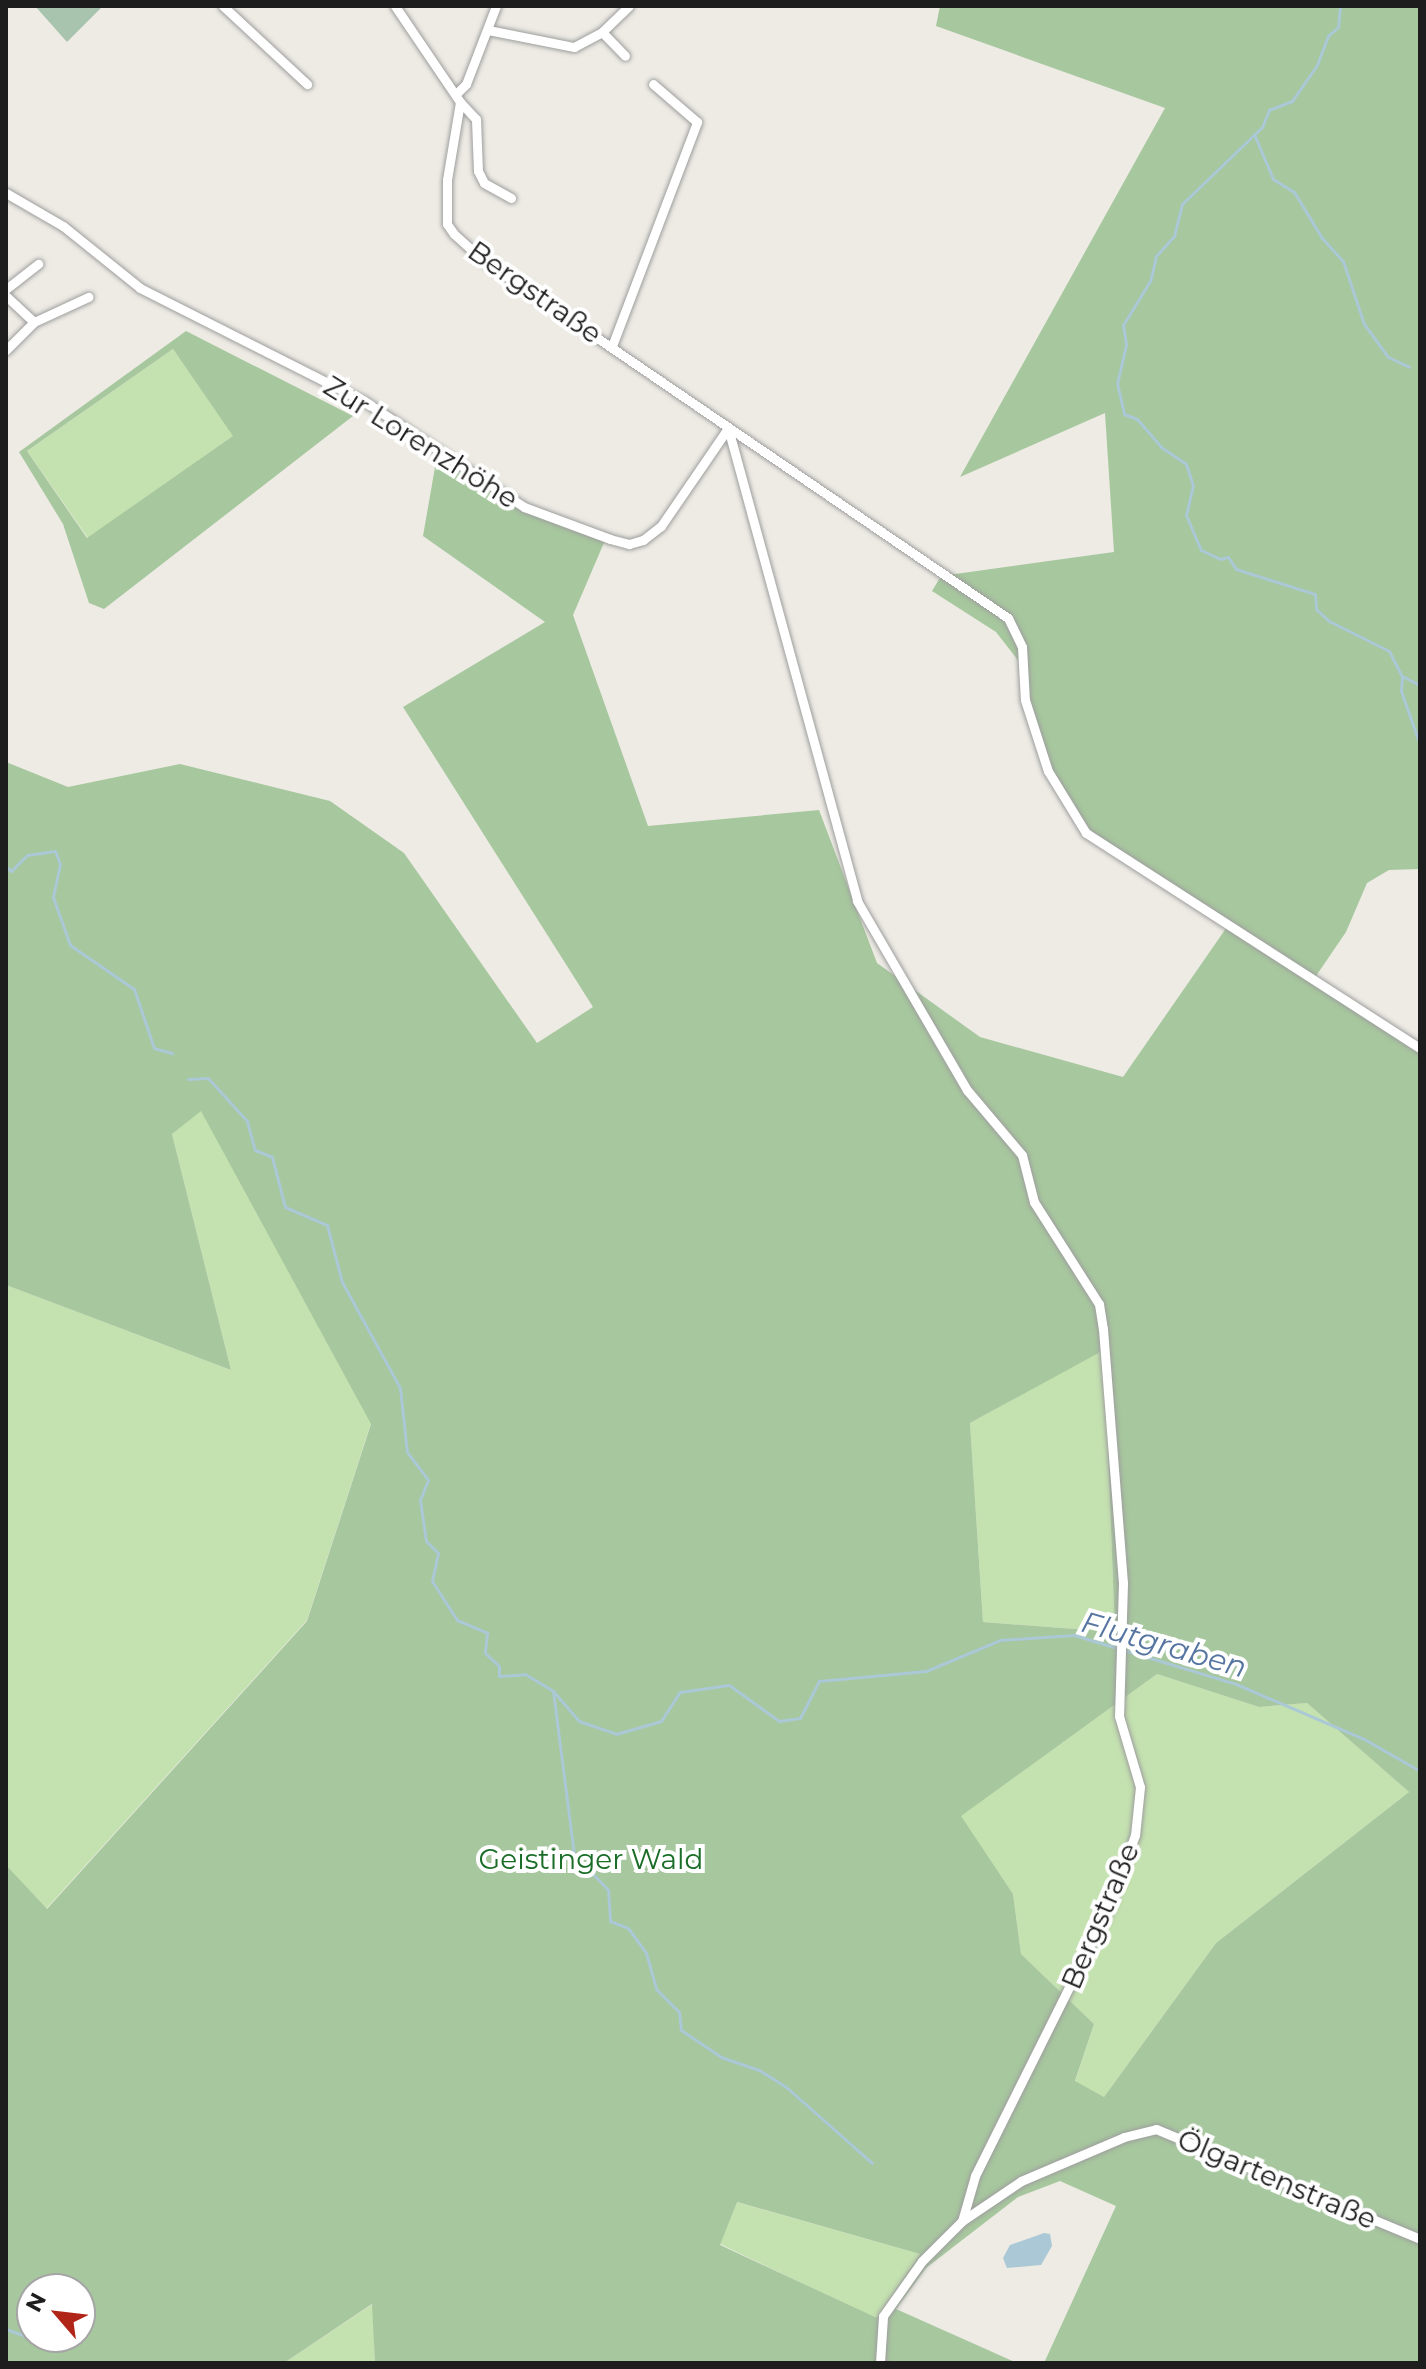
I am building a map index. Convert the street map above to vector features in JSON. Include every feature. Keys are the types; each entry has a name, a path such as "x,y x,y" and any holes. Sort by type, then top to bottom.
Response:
{"street":[{"path":"223,6 307,84"},
{"path":"395,6 476,119 478,171 492,189 511,198"},
{"path":"458,97 496,6"},
{"path":"488,30 574,47 602,32 629,6"},
{"path":"602,32 625,56"},
{"path":"612,346 697,122 653,84"},
{"name":"Bergstraße","path":"458,97 447,180 447,224 483,260 1008,618 1022,647 1025,700 1048,771 1086,833 1420,1048"},
{"name":"Zur Lorenzhöhe","path":"6,193 63,226 140,288 364,401 524,507 610,539 643,540 661,526 728,428"},
{"path":"6,289 38,264"},
{"path":"6,296 34,322"},
{"path":"6,350 34,322 88,297"},
{"name":"Bergstraße","path":"728,428 857,901 967,1090 1022,1155 1034,1202 1099,1304 1123,1640 1119,1716 1140,1787 1135,1835 1109,1907 975,2176 962,2221"},
{"name":"Ölgartenstraße","path":"880,2363 883,2316 922,2261 962,2221 1021,2181 1124,2137 1156,2129 1420,2239"}],"green space":[{"path":"35,6 103,6 67,42"},
{"name":"Geistinger Wald","path":"940,6 1420,6 1420,869 1389,870 1367,883 1346,932 1316,976 1420,1049 1420,2363 1044,2363 1116,2206 1060,2181 1018,2197 926,2268 896,2309 1017,2363 375,2363 372,2304 284,2363 6,2363 6,1865 47,1909 307,1621 371,1424 201,1111 172,1134 231,1370 6,1285 6,762 68,787 180,764 330,801 404,853 537,1043 593,1007 403,707 545,622 423,536 438,450 524,507 606,538 573,615 648,826 819,810 877,963 980,1037 1123,1077 1229,924 1117,855 1062,803 1030,717 1024,668 996,632 932,591 941,576 1114,552 1105,413 960,477 1165,108 936,26","holes":["1104,1350 1115,1632 983,1622 970,1423","1157,1674 1259,1707 1307,1703 1409,1792 1216,1943 1104,2097 1075,2081 1094,2024 1021,1954 1013,1894 961,1816","737,2202 920,2254 877,2318 720,2245"]},
{"path":"186,331 353,416 104,609 89,603 63,524 19,452","holes":["173,349 233,436 87,538 27,451"]},
{"path":"173,349 234,436 88,538 27,451"},
{"path":"201,1110 371,1423 307,1620 46,1909 6,1865 6,1285 231,1370 172,1134"},
{"path":"1104,1349 1115,1632 983,1622 970,1423"},
{"path":"1157,1674 1259,1707 1307,1703 1409,1792 1216,1943 1104,2097 1075,2082 1094,2024 1021,1954 1013,1894 960,1816"},
{"path":"736,2202 920,2254 877,2319 720,2244"},
{"path":"373,2304 375,2363 284,2363"}],"water":[{"path":"1044,2233 1050,2234 1052,2246 1041,2265 1007,2268 1003,2258 1010,2245"}],"waterway":[{"path":"1340,6 1338,27 1328,36 1317,65 1292,101 1269,110 1262,127 1182,204 1174,236 1156,256 1150,281 1123,325 1126,345 1117,383 1124,414 1137,419 1161,447 1186,464 1193,485 1186,515 1201,550 1220,559 1228,557 1236,569 1315,594 1316,609 1329,621 1389,651 1402,676 1420,685"},
{"path":"1254,134 1273,179 1294,192 1322,238 1343,261 1364,324 1388,357 1409,367"},
{"path":"1402,677 1401,691 1420,745"},
{"name":"Flutgraben","path":"6,867 11,871 27,855 55,851 60,864 53,897 70,945 134,989 154,1048 172,1053"},
{"name":"Flutgraben","path":"188,1079 208,1078 247,1121 255,1150 272,1157 285,1207 327,1225 342,1282 400,1388 407,1452 428,1480 420,1500 426,1541 438,1553 432,1581 457,1620 487,1633 485,1653 499,1666 499,1676 525,1674 553,1691 579,1721 616,1734 661,1721 680,1692 729,1685 779,1721 800,1718 819,1681 926,1671 1000,1640 1074,1635 1236,1684 1364,1739 1420,1771"},
{"path":"553,1691 574,1854 608,1890 610,1921 628,1928 646,1953 656,1989 679,2012 681,2030 721,2057 759,2070 785,2086 872,2163"},
{"path":"6,2329 16,2333"}]}
